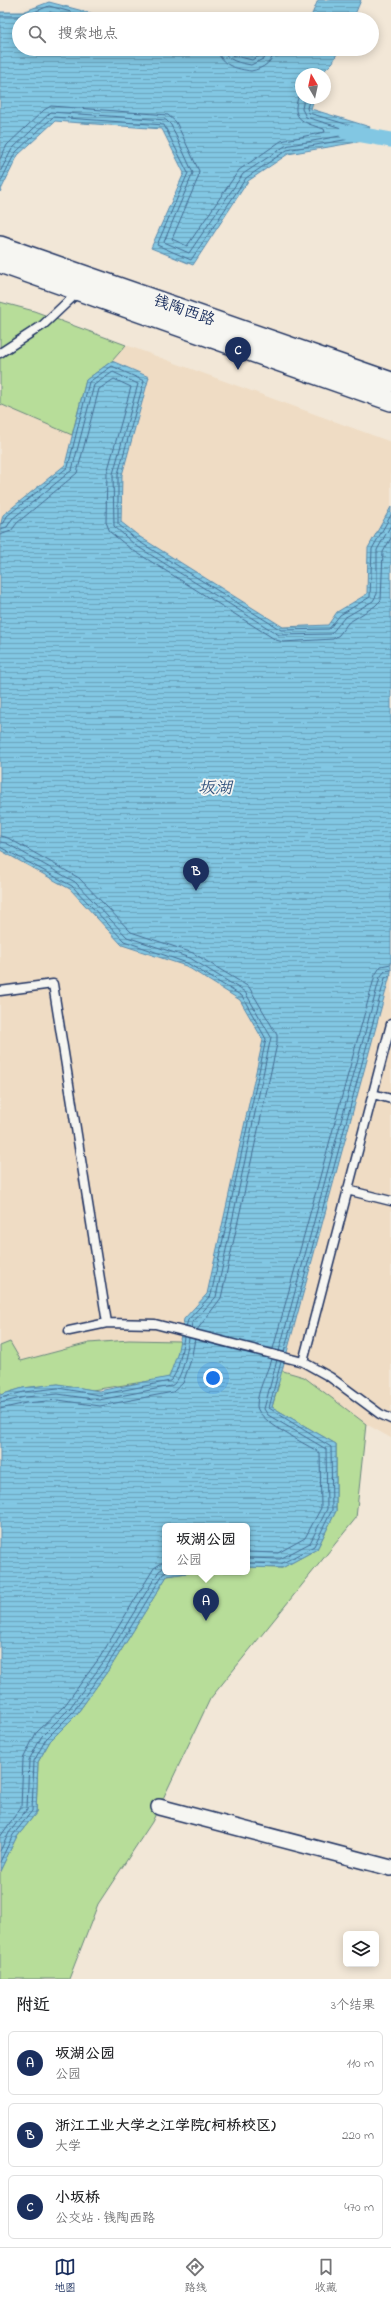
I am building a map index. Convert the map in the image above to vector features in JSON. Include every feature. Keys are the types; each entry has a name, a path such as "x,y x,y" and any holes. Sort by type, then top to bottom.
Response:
{"street":[{"name":"钱陶西路","path":"0,246 25,264 79,291 391,401"},
{"path":"0,263 25,264"},
{"name":"钱陶西路","path":"25,264 391,382"},
{"path":"159,1807 391,1868"}],"lane":[{"path":"0,353 43,325 79,291"},
{"path":"0,991 53,984 107,1323"},
{"path":"303,1362 391,1024"},
{"path":"373,1094 391,1099"},
{"path":"348,1190 391,1201"},
{"path":"70,1331 107,1323 155,1324 303,1362 330,1377 380,1414 391,1419"}],"shaded area":[{"path":"126,345 391,442 391,1438 366,1424 304,1377 89,1343 20,1361 10,1342 0,1346 0,404 72,435 112,361"}],"green space":[{"path":"0,302 34,311 126,345 112,361 86,380 72,435 0,404"},
{"path":"129,1340 179,1341 304,1377 366,1424 356,1518 210,1699 152,1822 98,1904 69,1979 0,1979 0,1871 16,1838 36,1813 38,1762 50,1741 76,1715 112,1665 167,1576 250,1575 250,1567 282,1568 317,1549 336,1511 336,1444 272,1407 279,1384 169,1378 92,1390 58,1384 23,1388 0,1395 0,1346 10,1342 21,1361 89,1343"}],"water":[{"path":"318,0 361,0 356,12 313,12"},
{"path":"49,2 87,12 23,12"},
{"path":"0,12 12,12 12,56 336,56 333,62 327,68 295,68 295,104 312,104 311,109 370,127 363,141 288,154 248,181 193,265 151,248 184,173 162,129 55,121 18,155 0,192"},
{"name":"坂湖","path":"112,361 149,377 122,475 121,522 140,537 283,627 328,625 337,612 367,594 368,548 391,507 391,972 272,1407 336,1444 336,1511 317,1549 282,1568 250,1567 250,1523 162,1523 162,1575 174,1575 167,1576 112,1665 76,1715 50,1741 38,1762 36,1813 16,1838 0,1871 0,1395 23,1388 58,1384 99,1391 169,1377 177,1355 184,1319 207,1294 263,1040 240,1000 186,966 122,945 70,889 0,850 0,527 3,515 65,465 86,380"}],"waterway":[{"path":"346,132 391,140"}],"place":[{"name":"小坂桥","path":"238,370"},
{"name":"浙江工业大学之江学院(柯桥校区)","path":"196,891"},
{"name":"坂湖公园","path":"206,1621"}]}
